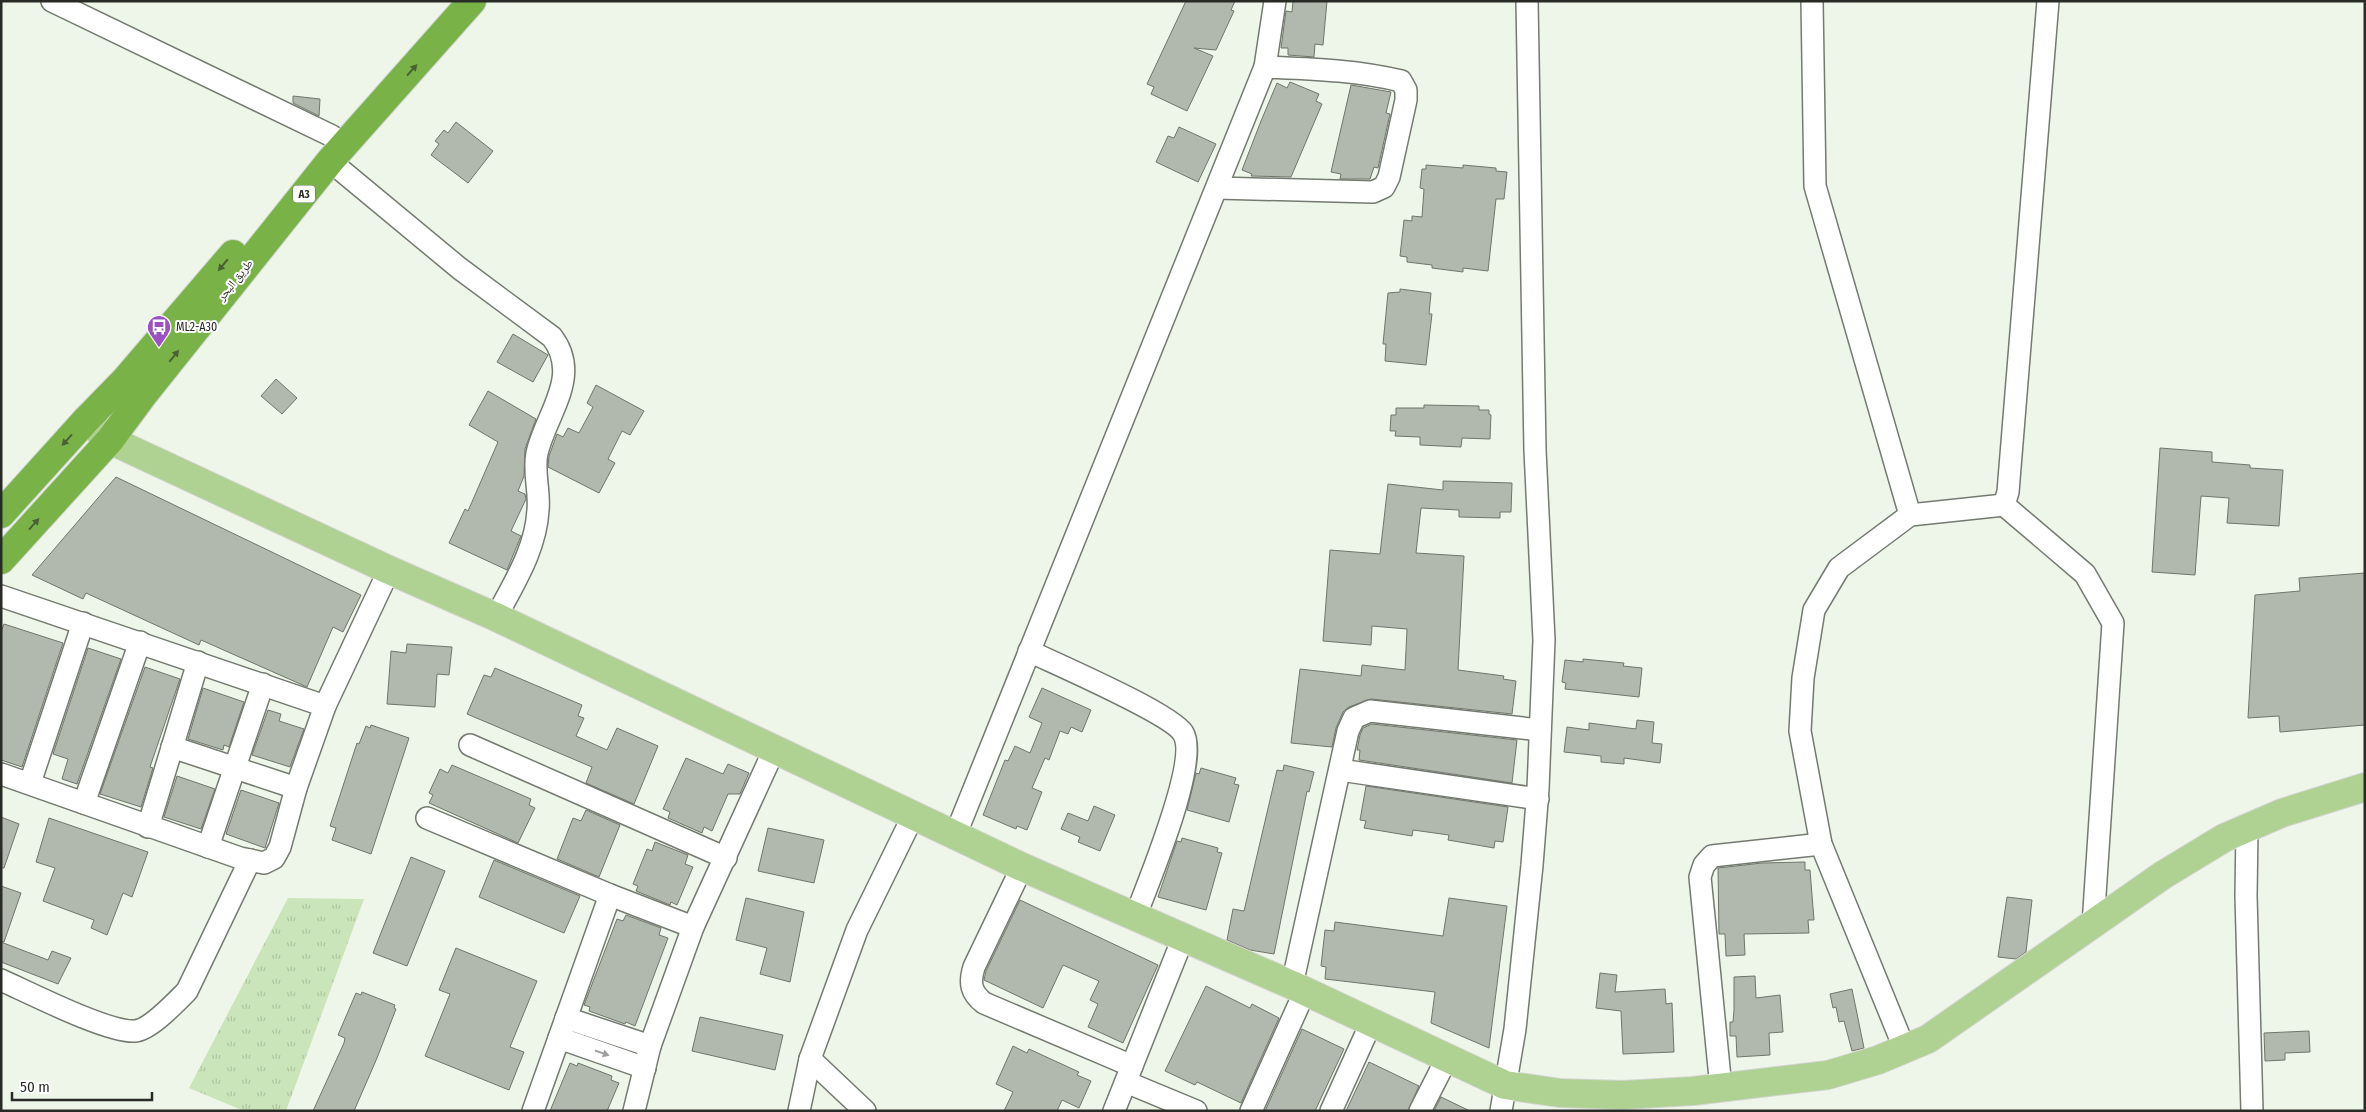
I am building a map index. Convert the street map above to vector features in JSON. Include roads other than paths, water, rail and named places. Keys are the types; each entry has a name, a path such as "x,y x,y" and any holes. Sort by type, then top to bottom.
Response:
{"highway":[{"name":"طريق البحر","path":"1,560 110,440 331,149 448,1"},
{"name":"طريق البحر","path":"1,514 125,380 331,149 472,1"}],"main road":[{"path":"86,420 110,440 389,570 496,616 1022,867 1136,915 1447,1058 1503,1098 1560,1093 1623,1095 1721,1088 1828,1075 1905,1050 1928,1038 2163,875 2224,838 2282,813 2365,787"}],"street":[{"path":"52,1 331,149 459,268 552,338 560,348 564,371 562,386 536,458 538,501 536,528 525,562 496,616"},
{"path":"955,836 1265,67 1275,1"},
{"path":"1503,1098 1519,993 1538,799 1544,640 1535,450 1527,1"},
{"path":"1812,1 1816,186 1910,515"},
{"path":"2004,504 2008,492 2048,1"},
{"path":"1217,188 1373,192 1384,187 1389,176 1406,100 1406,90 1401,81 1377,75 1325,69 1265,67"},
{"path":"1905,1050 1821,844 1800,731 1803,678 1814,610 1839,568 1910,515 2004,504 2086,574 2113,623 2093,925"},
{"path":"1,774 148,827 250,860 264,863 274,858 280,848 296,788 325,706 389,570"},
{"path":"1,596 325,706"},
{"path":"30,783 83,623"},
{"path":"84,803 140,642"},
{"path":"1029,651 1132,701 1176,725 1183,733 1187,742 1188,758 1176,805 1136,915"},
{"path":"148,827 198,662"},
{"path":"208,847 263,684"},
{"path":"1251,1111 1298,988 1348,731 1354,718 1370,711 1540,730"},
{"path":"470,745 726,858"},
{"path":"172,747 296,788"},
{"path":"634,1111 650,1046 693,926 726,858 774,750"},
{"path":"1340,770 1538,799"},
{"path":"799,1111 810,1059 857,930 913,816"},
{"path":"427,818 610,895 693,926"},
{"path":"2247,828 2246,896 2252,1111"},
{"path":"1721,1088 1700,877 1704,865 1712,856 1821,844"},
{"path":"1,980 108,1026 135,1031 146,1026 187,992 250,860"},
{"path":"1022,867 974,967 971,978 975,996 984,1003 1129,1074 1196,1111"},
{"path":"533,1111 610,895"},
{"path":"1114,1111 1183,938"},
{"path":"566,1018 650,1046"},
{"path":"1331,1111 1371,1023"},
{"path":"559,1038 645,1068"},
{"path":"1420,1111 1447,1058"},
{"path":"810,1059 866,1111"}],"place":[{"name":"ML2-A30","path":"159,348"}]}
